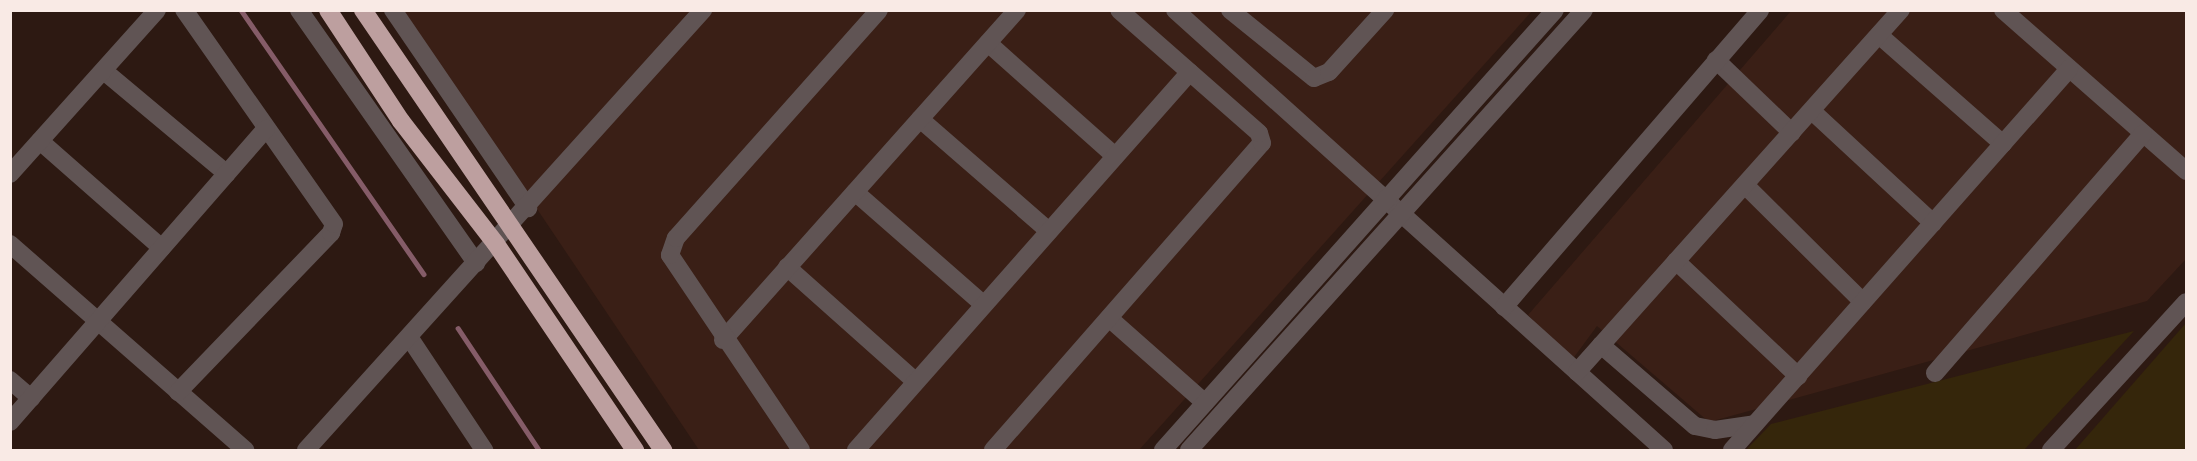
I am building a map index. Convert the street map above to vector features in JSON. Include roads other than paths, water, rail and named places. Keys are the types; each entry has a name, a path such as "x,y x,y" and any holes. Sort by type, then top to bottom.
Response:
{"highway":[{"path":"328,10 402,120 496,244 635,450"},
{"path":"363,10 512,225 663,450"}],"street":[{"path":"10,174 158,10"},
{"path":"178,392 333,228 184,10"},
{"path":"299,10 476,263"},
{"path":"393,10 528,208"},
{"path":"306,450 476,263 496,244 703,10"},
{"path":"801,450 723,340 671,261 672,245 879,10"},
{"path":"723,340 1017,10"},
{"path":"993,450 1262,142 1259,133 1119,10"},
{"path":"1175,10 1664,450"},
{"path":"1238,13 1314,78 1329,72 1385,10"},
{"path":"1163,450 1555,10"},
{"path":"1189,450 1584,10"},
{"path":"1504,307 1760,10"},
{"path":"1577,372 1902,10"},
{"path":"2003,10 2187,171"},
{"path":"1879,35 2002,144"},
{"path":"988,43 1115,156"},
{"path":"1716,60 1792,133"},
{"path":"1732,450 2069,69"},
{"path":"104,71 227,174"},
{"path":"856,450 1190,72"},
{"path":"1812,111 1934,223"},
{"path":"920,119 1049,231"},
{"path":"10,423 266,129"},
{"path":"1935,373 2143,134"},
{"path":"40,141 162,248"},
{"path":"1745,184 1863,302"},
{"path":"855,192 984,304"},
{"path":"10,244 245,450"},
{"path":"1676,261 1798,376"},
{"path":"787,267 915,381"},
{"path":"2051,450 2187,302"},
{"path":"1109,318 1205,403"},
{"path":"409,337 481,449"},
{"path":"1601,345 1695,426 1715,430 1755,424"},
{"path":"10,380 31,398"}],"waterway":[{"path":"241,10 424,274"},
{"path":"458,328 539,450"}]}
